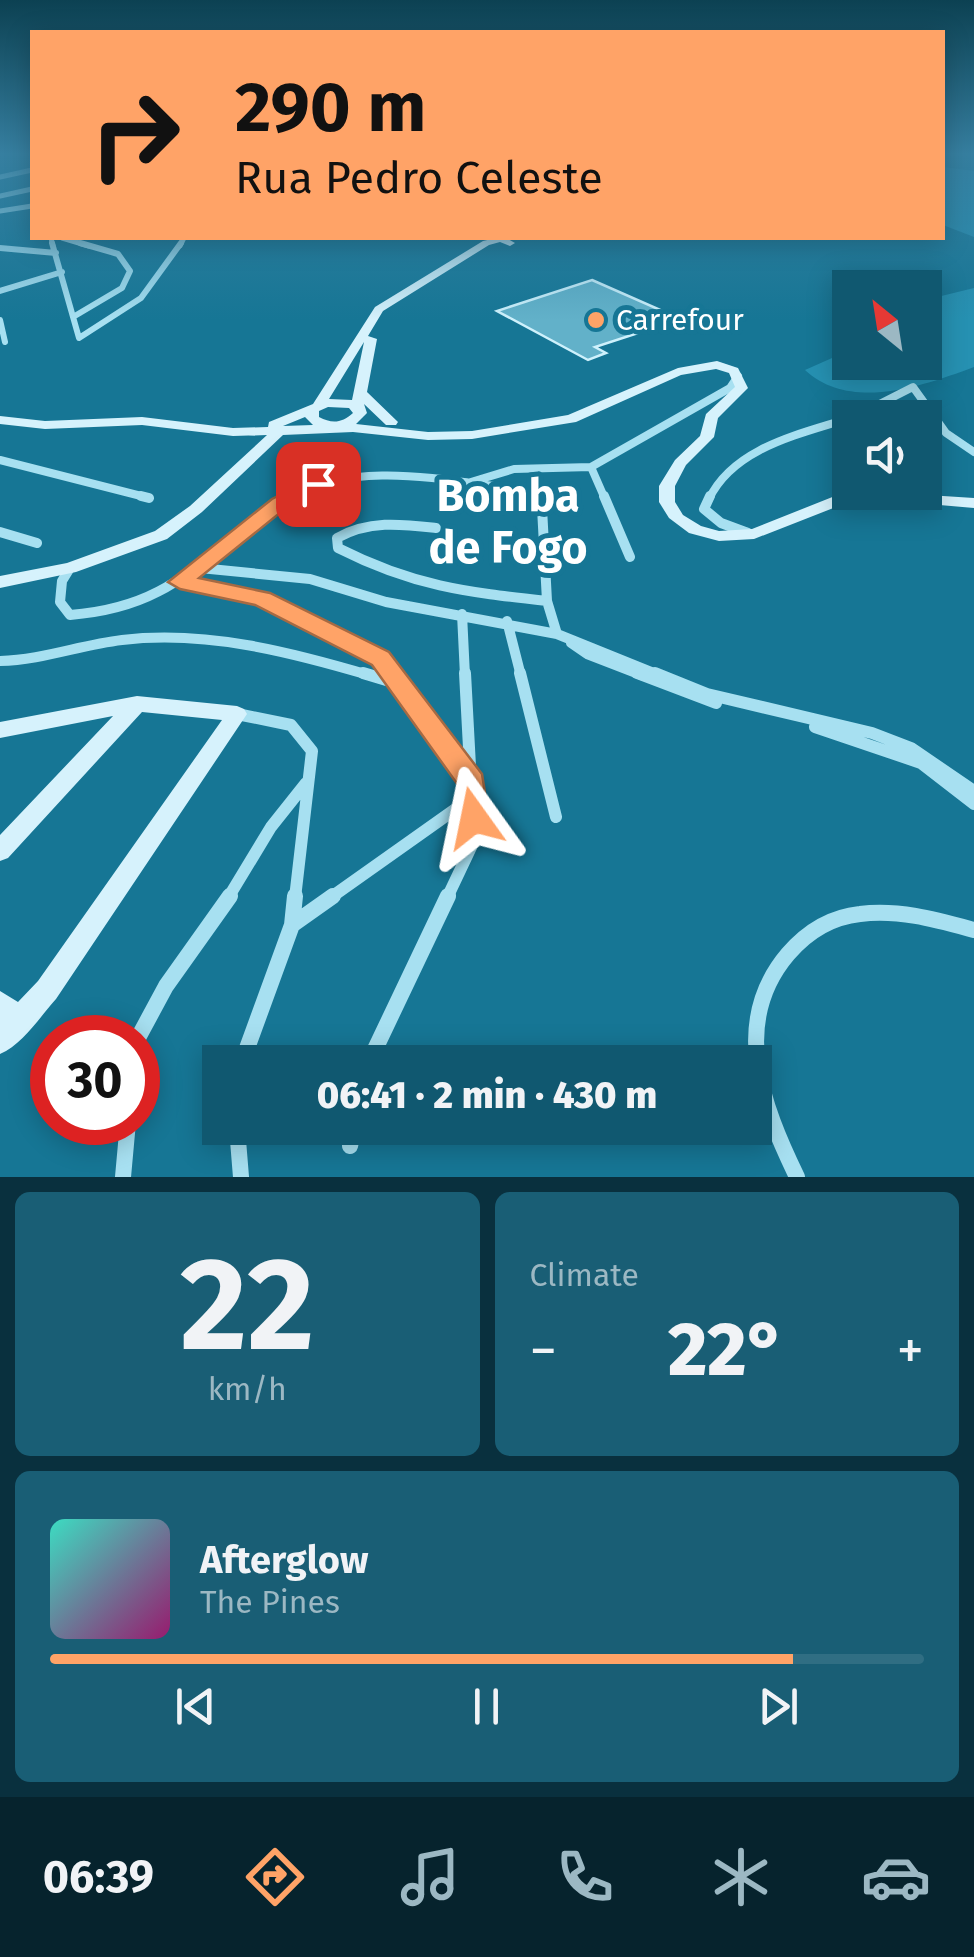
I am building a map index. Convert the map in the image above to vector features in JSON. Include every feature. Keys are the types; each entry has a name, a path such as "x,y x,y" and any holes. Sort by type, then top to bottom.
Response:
{"street":[{"path":"51,240 78,338 142,301 168,268 183,240"},
{"path":"69,240 118,254 130,271 122,288 73,317"},
{"path":"0,248 56,254"},
{"path":"359,399 356,419 336,428 316,422 320,402 379,309 473,259 448,270 392,306 381,318 366,349 359,399"},
{"path":"0,291 62,272"},
{"path":"0,320 5,342"},
{"path":"0,417 46,424 142,422 448,435 510,432 570,419 700,366 724,366 738,376 742,388 739,395 711,417 708,436 680,463 667,486 667,502 677,518 704,534 754,534 857,493 974,504"},
{"path":"465,484 514,469 591,467 730,388 738,376"},
{"path":"887,400 913,387 919,400"},
{"path":"0,582 70,568 161,535 196,509 273,429 320,402 359,399 391,422 448,435"},
{"path":"754,534 721,523 704,509 720,477 781,440 832,424"},
{"path":"942,433 974,452"},
{"path":"0,460 149,498"},
{"path":"591,467 630,557"},
{"path":"70,568 62,582 60,602 70,615 89,614 180,582 279,504 318,484 344,478 390,478 465,484 537,496 542,508 546,601 560,635 587,654 697,699 886,746 928,766 974,804"},
{"path":"436,528 394,523 353,527 336,538 338,548 392,575 448,590 546,601"},
{"path":"0,532 37,543"},
{"path":"200,568 310,579 386,602 560,635 707,694 885,738 929,757 974,791"},
{"path":"180,582 262,599 380,658 473,789"},
{"path":"377,1045 469,858 474,840 462,614"},
{"path":"507,622 556,817"},
{"path":"0,661 135,639 222,640 302,654 403,686"},
{"path":"4,840 137,704"},
{"path":"0,730 137,704 280,719 298,727 312,751 306,782 301,874 292,924 248,1045"},
{"path":"7,1022 237,714"},
{"path":"147,1015 223,906 286,803 306,782"},
{"path":"292,924 473,789"},
{"path":"797,1177 780,1143 758,1074 752,1022 760,989 775,964 812,931 856,914 909,914 974,930"},
{"path":"124,1177 126,1145"},
{"path":"239,1145 241,1177"}],"shaded area":[{"path":"945,210 974,210 974,237 945,226"},
{"path":"974,288 974,367 942,378 942,296"},
{"path":"832,358 832,380 935,380 865,393 823,383 805,370"}],"building":[{"name":"Carrefour","path":"592,280 681,319 595,347 606,353 588,360 497,311"}],"place":[{"name":"Carrefour","path":"596,320"}],"district":[{"name":"Bomba de Fogo","path":"508,522"}],"route":[{"path":"318,484 279,504 180,582 262,599 380,658 472,782 474,818"}]}
